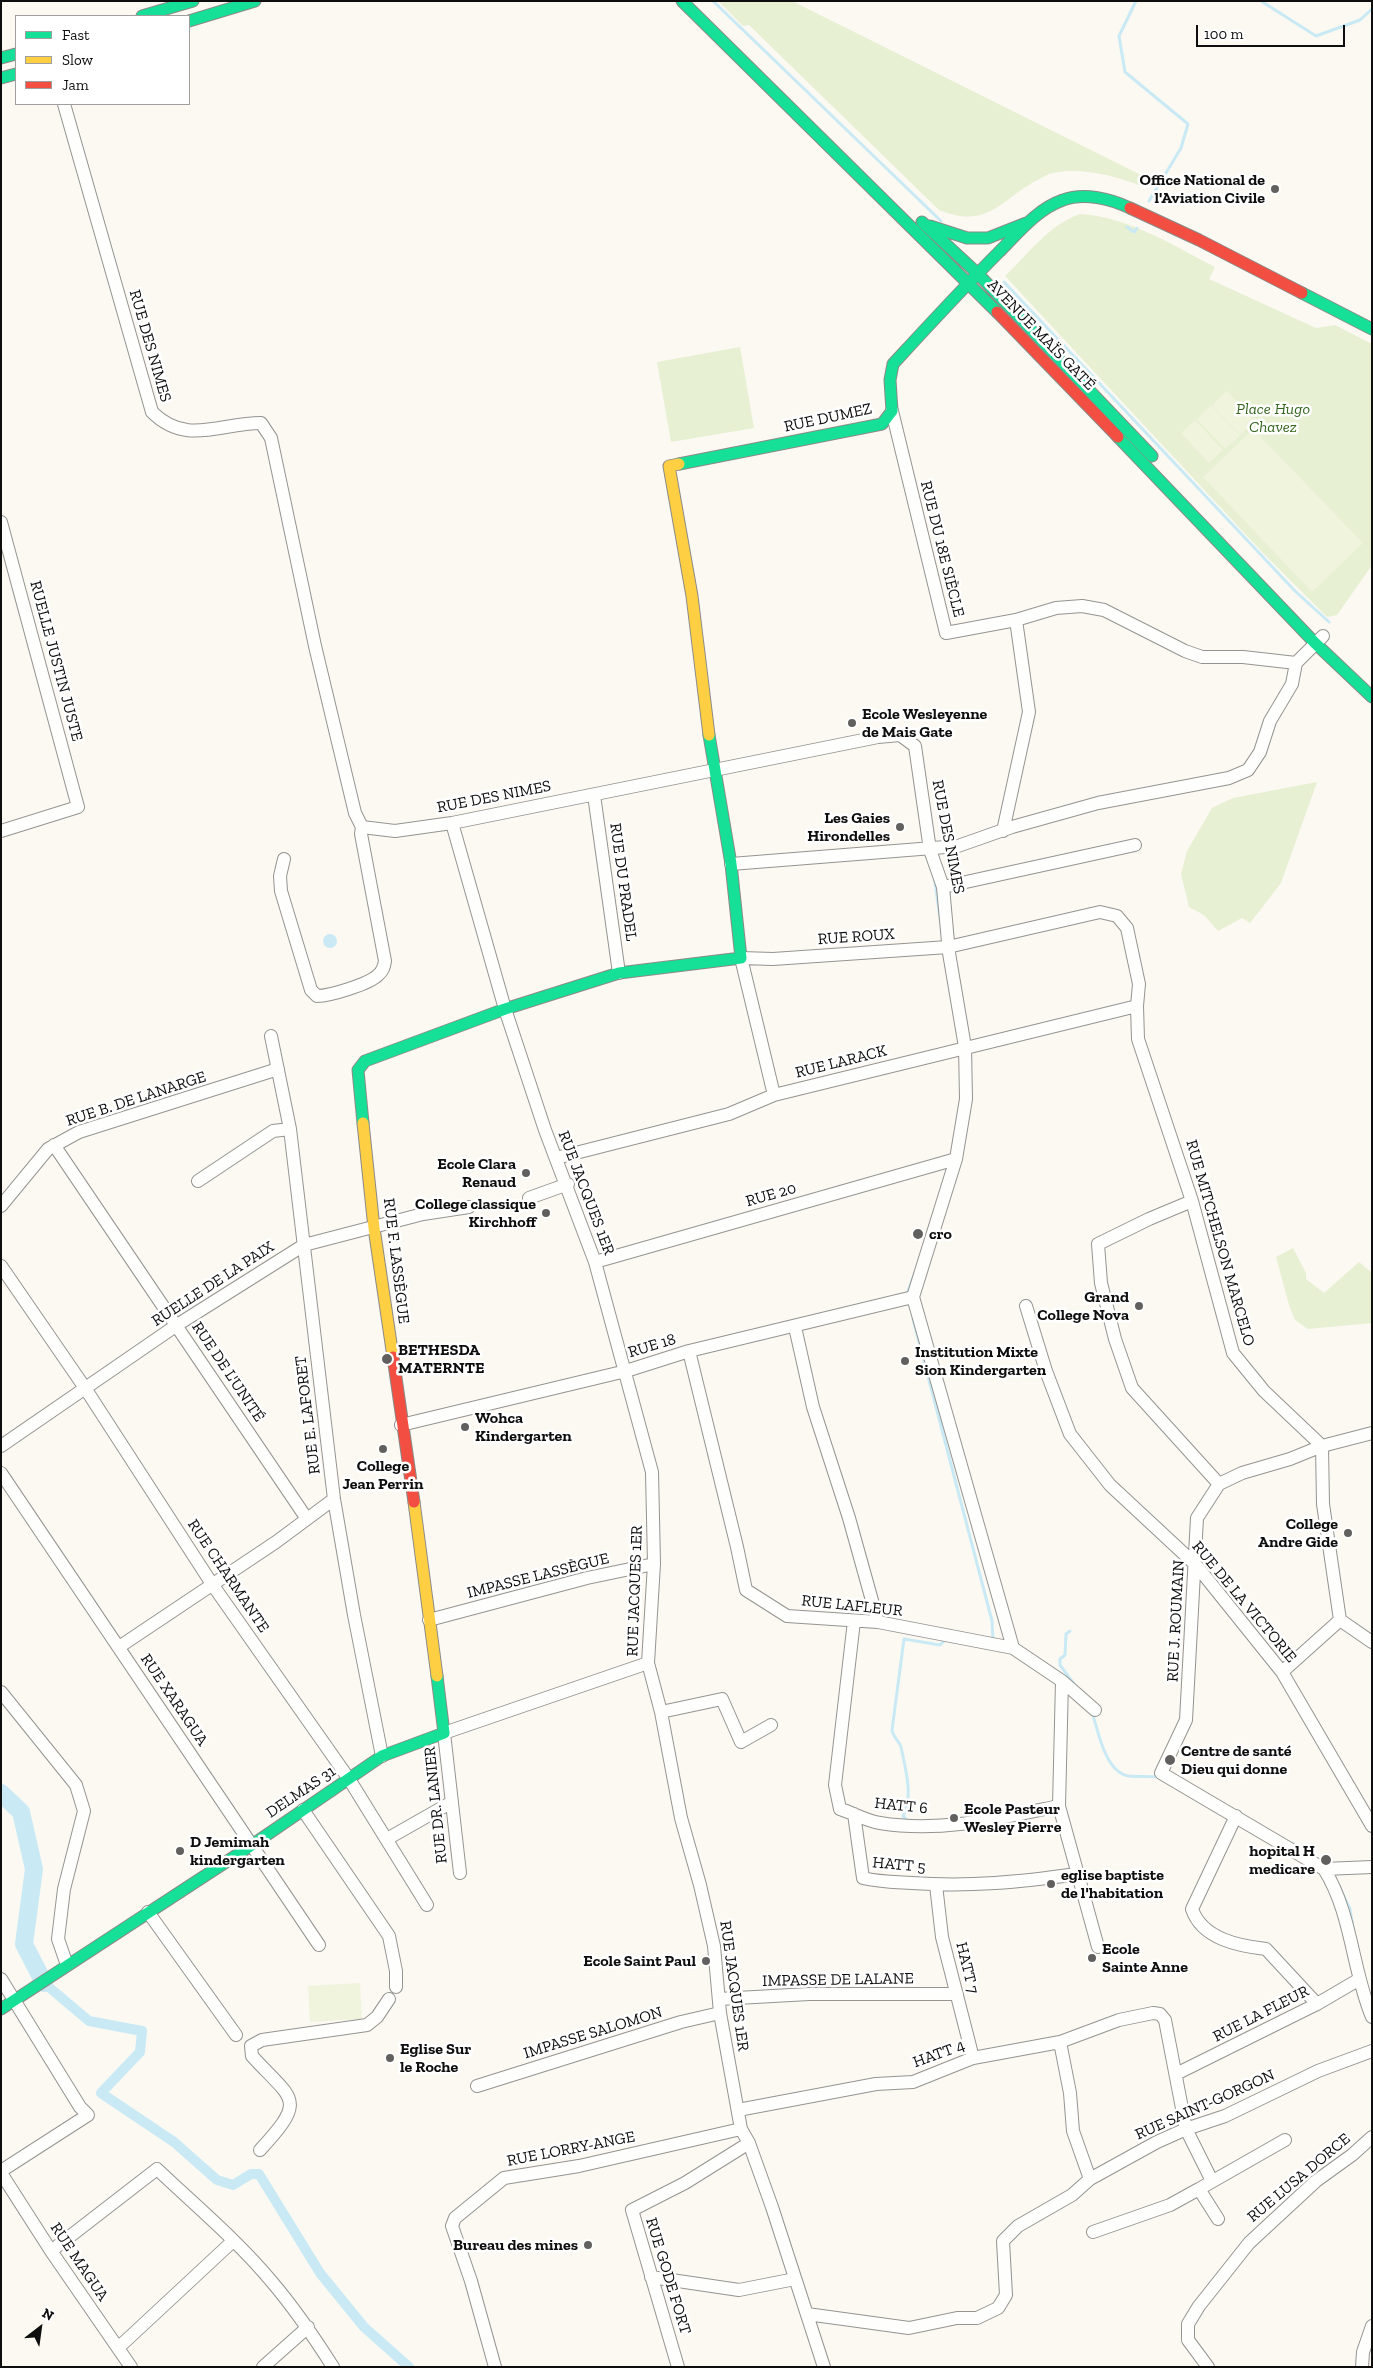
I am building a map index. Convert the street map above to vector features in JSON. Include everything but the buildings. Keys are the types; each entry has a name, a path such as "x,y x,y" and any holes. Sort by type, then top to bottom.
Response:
{"main road":[{"path":"145,15 193,1"},
{"path":"190,22 255,1"},
{"name":"AVENUE MAÏS GATÉ","path":"682,1 1052,367 1319,639 1372,681"},
{"name":"AVENUE MAÏS GATÉ","path":"697,1 921,222 978,274 1372,697"},
{"path":"1,58 15,54"},
{"path":"1,78 15,74"},
{"path":"921,222 944,232 968,238 988,238 1030,221 1048,207 1065,199 1086,197 1115,201 1199,240 1372,329"},
{"name":"RUE DUMEZ","path":"714,769 692,596 669,466 882,424 892,411 890,380 893,364 968,283 1030,221"},
{"path":"714,769 730,864 741,958"},
{"name":"RUE ROUX","path":"505,1009 619,974 741,958"},
{"name":"RUE F. LASSÈGUE","path":"444,1733 430,1620 374,1228 358,1070 360,1065 393,1048 505,1009"},
{"name":"DELMAS 31","path":"1,2009 252,1845 382,1756 444,1733"}],"street":[{"name":"RUE DES NIMES","path":"64,105 152,412 164,424 196,432 245,423 261,423 271,438 315,646 355,813 362,827 395,831 452,823 714,769 900,735 915,746 930,850 942,888 948,947 965,1048 966,1099 956,1159 913,1297"},
{"name":"RUE DU 18E SIÈCLE","path":"892,411 946,633 1016,620 1056,608 1082,606 1104,610 1185,651 1202,657 1243,657 1296,664"},
{"name":"RUELLE JUSTIN JUSTE","path":"1,522 78,807 1,832"},
{"path":"1003,831 1028,712 1016,620"},
{"path":"730,864 930,850 958,846 1098,803 1228,778 1248,770 1260,752 1270,721 1292,684 1296,664 1319,639"},
{"name":"RUE DU PRADEL","path":"594,795 619,974"},
{"name":"RUE JACQUES 1ER","path":"452,823 505,1009 556,1158 568,1184 595,1262 652,1472 654,1564 648,1663 661,1712 681,1818 700,1885 714,1946 720,2014 742,2129 749,2144 824,2367"},
{"path":"284,859 280,876 280,891 311,990 317,996 326,996 376,977 383,971 385,961 361,834 362,827"},
{"path":"942,888 1135,845"},
{"name":"RUE ROUX","path":"741,958 773,959 948,947 1100,912 1117,916 1127,928 1139,984 1137,1006"},
{"path":"741,958 774,1095"},
{"name":"RUE MITCHELSON MARCELO","path":"1137,1006 1138,1039 1192,1201 1233,1353 1264,1391 1322,1446"},
{"name":"RUE LARACK","path":"556,1158 729,1114 774,1095 1137,1006"},
{"name":"RUE E. LAFORET","path":"270,1036 290,1129 334,1499 382,1756"},
{"name":"RUE B. DE LANARGE","path":"1,1206 48,1149 79,1132 278,1069"},
{"path":"198,1181 274,1130 290,1129"},
{"name":"RUE DE L'UNITÉ","path":"54,1145 308,1519"},
{"name":"RUE 20","path":"595,1262 956,1159"},
{"path":"529,1198 568,1184"},
{"path":"1192,1201 1149,1219 1098,1244 1101,1283 1115,1339 1132,1388 1219,1484 1242,1473 1290,1459 1322,1446 1372,1433"},
{"name":"RUELLE DE LA PAIX","path":"1,1446 176,1325 304,1245 423,1214 469,1207"},
{"name":"RUE CHARMANTE","path":"1,1266 85,1388 212,1584 349,1779 427,1905"},
{"path":"913,1297 1013,1648"},
{"name":"RUE 18","path":"401,1425 626,1371 689,1352 913,1297"},
{"name":"RUE DE LA VICTORIE","path":"1026,1306 1046,1370 1070,1434 1110,1485 1196,1564 1282,1672 1372,1826"},
{"path":"795,1327 813,1407 849,1518 878,1622"},
{"name":"RUE LAFLEUR","path":"689,1352 746,1590 787,1616 878,1622 1013,1648 1062,1681 1095,1710"},
{"path":"1322,1446 1323,1504 1340,1620 1372,1642"},
{"name":"RUE XARAGUA","path":"1,1473 319,1945"},
{"name":"RUE J. ROUMAIN","path":"1219,1484 1197,1518 1196,1564 1186,1720 1161,1773 1236,1816"},
{"path":"119,1647 308,1519 334,1499"},
{"name":"IMPASSE LASSÈGUE","path":"430,1620 587,1578 654,1564"},
{"path":"1282,1672 1340,1620"},
{"name":"HATT 6","path":"854,1621 834,1785 840,1809 878,1823 921,1826 987,1821 1059,1806"},
{"name":"DELMAS 31","path":"444,1733 648,1663"},
{"path":"1062,1681 1059,1806 1098,1947"},
{"path":"1,1692 76,1785 84,1811 64,1889 58,1939 67,1966"},
{"path":"661,1712 722,1699 741,1742 771,1725"},
{"name":"RUE DR. LANIER","path":"444,1733 460,1873"},
{"path":"387,1839 452,1802"},
{"path":"303,1810 389,1936 396,1971 396,1987"},
{"name":"HATT 5","path":"854,1814 863,1878 876,1881 936,1885"},
{"path":"1318,2004 1266,1948 1238,1946 1216,1936 1195,1919 1192,1909 1236,1816 1324,1869 1372,1868"},
{"path":"1324,1869 1346,1923 1358,1980 1372,2017"},
{"path":"936,1885 1004,1884 1077,1874"},
{"name":"HATT 7","path":"936,1885 942,1937 974,2058"},
{"path":"148,1912 236,2035"},
{"path":"1,1978 80,2107 88,2115 1,2172"},
{"name":"RUE LA FLEUR","path":"1176,2074 1318,2004 1358,1980"},
{"name":"IMPASSE DE LALANE","path":"719,1999 809,1994 957,1994"},
{"path":"260,2150 282,2126 290,2114 291,2104 287,2093 252,2056 251,2046 262,2040 367,2025 377,2017 389,1999"},
{"name":"IMPASSE SALOMON","path":"477,2086 681,2022 720,2014"},
{"name":"HATT 4","path":"738,2110 876,2084 913,2082 974,2058 1060,2042 1119,2020 1160,2014 1165,2020 1176,2074"},
{"path":"1060,2042 1070,2093 1073,2130 1090,2179"},
{"name":"RUE SAINT-GORGON","path":"807,2314 909,2328 957,2318 977,2318 998,2308 1006,2295 1004,2241 1018,2226 1072,2195 1090,2179 1158,2142 1186,2129 1225,2116 1318,2071 1372,2051"},
{"path":"1176,2074 1186,2129 1212,2181"},
{"name":"RUE LORRY-ANGE","path":"494,2367 470,2281 452,2226 455,2218 504,2178 579,2166 742,2129"},
{"name":"RUE LUSA DORCE","path":"1205,2366 1188,2340 1188,2324 1199,2306 1249,2243 1316,2180 1352,2155 1372,2137"},
{"path":"1093,2232 1170,2205 1285,2140"},
{"name":"RUE GODE FORT","path":"678,2367 650,2277 632,2210 685,2184 749,2144"},
{"path":"51,2251 157,2169 233,2241 272,2282 308,2327 333,2367"},
{"name":"RUE MAGUA","path":"1,2172 51,2251 131,2367"},
{"path":"1199,2189 1218,2219"},
{"path":"118,2348 233,2241"},
{"path":"650,2277 739,2290 795,2279"},
{"path":"1362,2367 1364,2352 1372,2326"},
{"path":"263,2367 308,2327"}],"green space":[{"path":"718,1 792,1 1143,176 1139,185 1096,173 1063,171 1048,174 1022,189 1001,205 980,215 969,217 939,210 749,25 743,26"},
{"name":"Place Hugo Chavez","path":"1080,214 1116,220 1150,233 1215,267 1209,279 1316,328 1335,325 1372,344 1372,565 1337,615 1327,617 1262,552 1005,276 1058,225"},
{"path":"740,347 754,428 671,442 657,362"},
{"path":"1227,391 1255,421 1240,435 1212,405"},
{"path":"1211,405 1240,436 1225,449 1197,419"},
{"path":"1195,420 1223,450 1209,463 1181,433"},
{"path":"1253,429 1363,543 1312,592 1203,477"},
{"path":"1317,782 1281,883 1250,923 1242,918 1218,931 1204,915 1189,907 1181,874 1187,851 1212,808 1233,798"},
{"path":"1293,1248 1306,1273 1306,1279 1324,1293 1359,1262 1372,1273 1372,1323 1308,1329 1295,1320 1276,1257"},
{"path":"360,1983 362,2019 310,2022 308,1986"}],"water":[{"path":"327,934 333,934 337,941 333,948 327,948 323,944 323,938"}],"waterway":[{"path":"713,1 941,221"},
{"path":"1136,1 1119,36 1125,72 1188,124 1181,148 1149,201"},
{"path":"1261,1 1316,36 1360,20 1372,9"},
{"path":"1127,227 1134,232 1137,228"},
{"path":"1004,282 1295,591 1329,622"},
{"path":"934,875 940,918"},
{"path":"907,1294 915,1272"},
{"path":"913,1319 992,1621 993,1640"},
{"path":"1070,1631 1066,1634 1065,1655 1060,1659 1060,1665 1074,1684"},
{"path":"908,1821 903,1816 908,1800 906,1773 901,1747 892,1730 904,1639 940,1645 946,1639"},
{"path":"1092,1712 1104,1750 1114,1767 1121,1773 1129,1776 1160,1777"},
{"path":"1,1793 21,1812 34,1869 24,1944 44,1983"},
{"path":"1291,1843 1309,1853"},
{"path":"1335,1878 1350,1909 1353,1928"},
{"path":"44,1983 89,2021 142,2031 140,2052 101,2093 174,2142 217,2180 233,2185 251,2174 259,2174 320,2273 364,2327 409,2367"}],"traffic: fast":[{"path":"145,15 193,1"},
{"path":"190,21 255,1"},
{"path":"682,1 997,312"},
{"path":"1,58 15,54"},
{"path":"1,78 15,74"},
{"path":"679,464 882,424 892,411 890,380 893,364 958,294 1036,215 1063,200 1080,197 1097,198 1130,208"},
{"path":"922,222 978,274 1152,456"},
{"path":"930,226 967,238 988,238 1026,223"},
{"path":"1302,293 1372,329"},
{"path":"1118,437 1315,643 1372,697"},
{"path":"363,1123 358,1070 365,1061 505,1009 619,973 741,958 731,864 709,735"},
{"path":"1,2009 252,1845 382,1756 444,1733 437,1676"}],"traffic: slow":[{"path":"679,464 669,466 692,596 709,735"},
{"path":"363,1123 374,1228 393,1357"},
{"path":"414,1502 437,1676"}],"traffic: jam":[{"path":"1130,208 1199,240 1302,293"},
{"path":"997,312 1118,437"},
{"path":"393,1357 414,1502"}],"place":[{"name":"Office National de l'Aviation Civile","path":"1275,189"},
{"name":"Ecole Wesleyenne de Mais Gate","path":"852,723"},
{"name":"Les Gaies Hirondelles","path":"900,827"},
{"name":"Ecole Clara Renaud","path":"526,1173"},
{"name":"College classique Kirchhoff","path":"546,1213"},
{"name":"cro","path":"918,1234"},
{"name":"Grand College Nova","path":"1139,1306"},
{"name":"BETHESDA MATERNTE","path":"387,1359"},
{"name":"Institution Mixte Sion Kindergarten","path":"905,1361"},
{"name":"Wohca Kindergarten","path":"465,1427"},
{"name":"College Jean Perrin","path":"383,1449"},
{"name":"College Andre Gide","path":"1348,1533"},
{"name":"Centre de santé Dieu qui donne","path":"1170,1760"},
{"name":"Ecole Pasteur Wesley Pierre","path":"954,1818"},
{"name":"D Jemimah kindergarten","path":"180,1851"},
{"name":"hopital H medicare","path":"1326,1860"},
{"name":"eglise baptiste de l'habitation","path":"1051,1884"},
{"name":"Ecole Sainte Anne","path":"1092,1958"},
{"name":"Ecole Saint Paul","path":"706,1961"},
{"name":"Eglise Sur le Roche","path":"390,2058"},
{"name":"Bureau des mines","path":"588,2245"}]}
